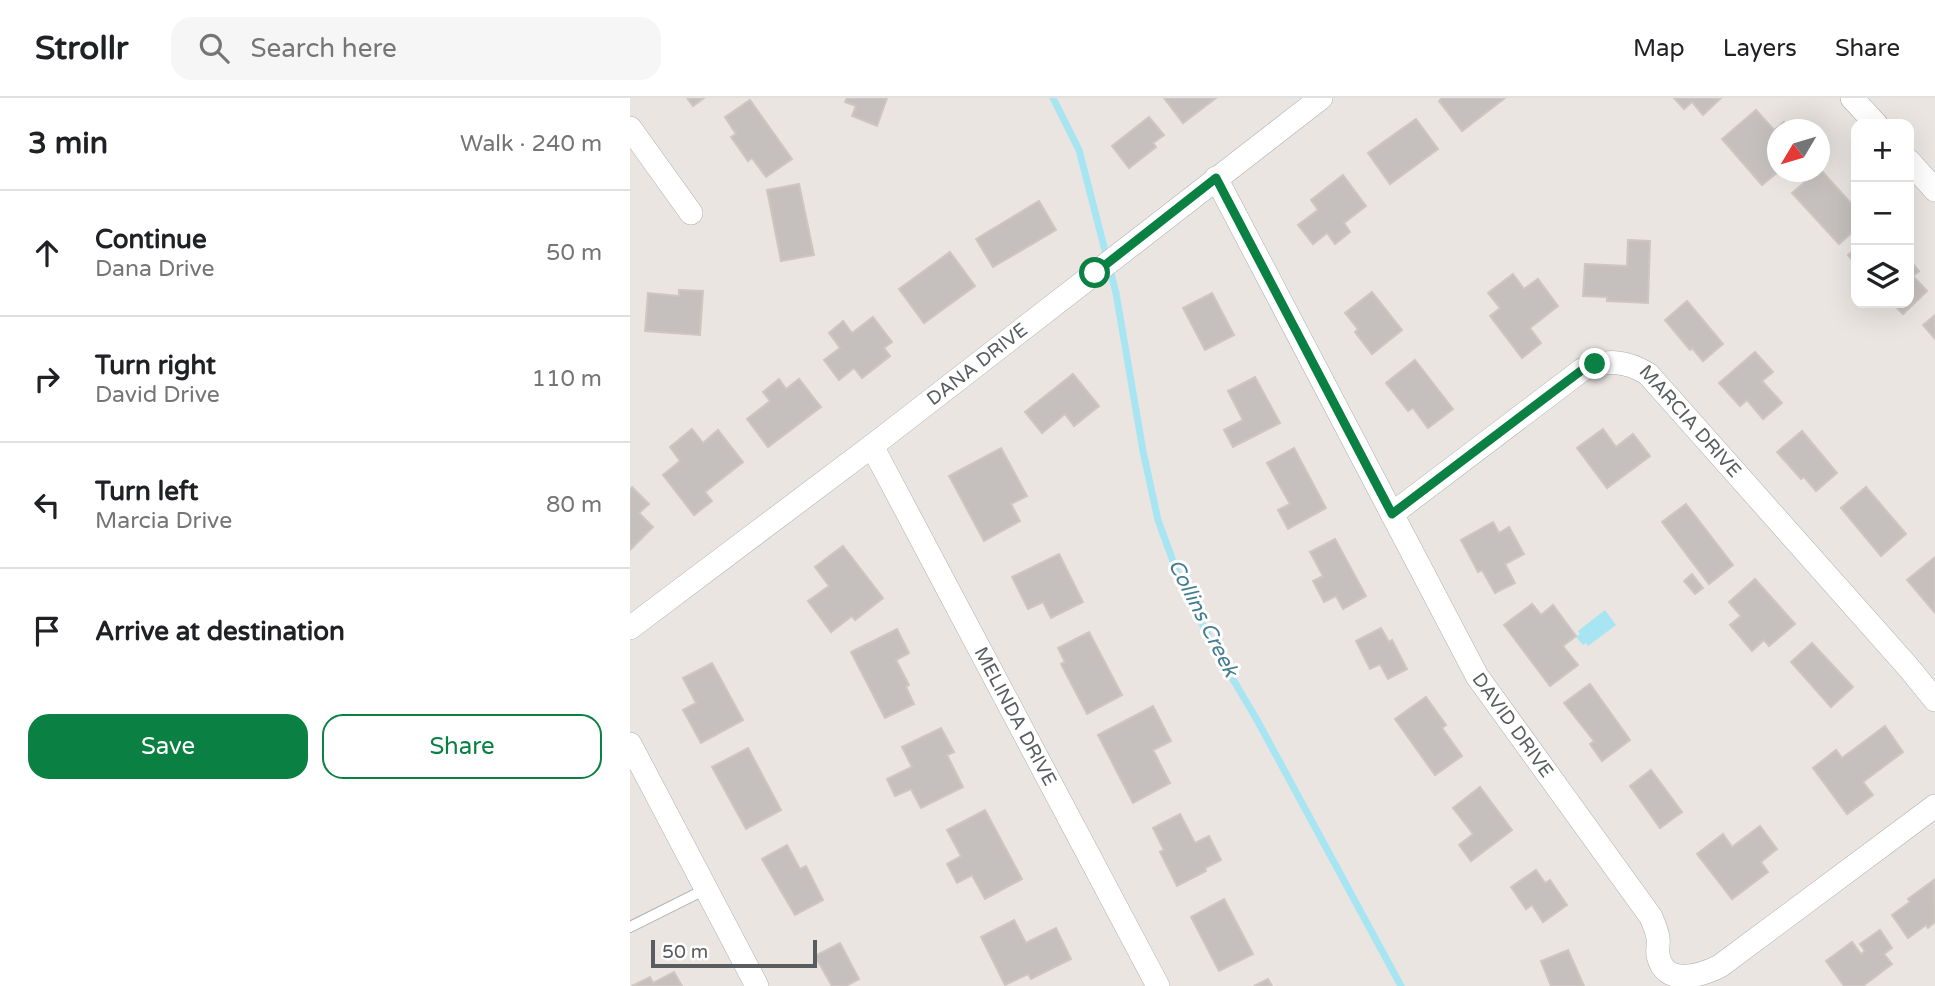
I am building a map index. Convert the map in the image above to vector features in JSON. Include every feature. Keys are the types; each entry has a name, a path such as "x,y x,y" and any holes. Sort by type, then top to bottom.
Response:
{"street":[{"name":"DANA DRIVE","path":"630,628 872,446 1321,98"},
{"path":"1852,98 1871,119"},
{"path":"630,128 691,213"},
{"path":"1914,167 1935,190"},
{"name":"DAVID DRIVE","path":"1216,178 1477,676 1651,917 1658,938 1658,955 1663,968 1670,976 1681,979 1699,976 1720,966 1935,806"},
{"name":"MARCIA DRIVE","path":"1392,514 1582,370 1608,361 1636,367 1648,374 1935,700"},
{"name":"MELINDA DRIVE","path":"872,446 1158,986"},
{"path":"630,744 757,986"}],"lane":[{"path":"630,927 706,889"}],"water":[{"path":"1605,610 1616,625 1588,646 1586,643 1583,645 1576,637 1580,634 1578,631"}],"building":[{"path":"687,98 704,98 693,106"},
{"path":"847,98 887,98 877,126 852,116 856,106 845,102"},
{"path":"1164,98 1216,98 1183,123"},
{"path":"1442,98 1505,98 1462,131 1439,101"},
{"path":"1674,98 1721,98 1703,115 1692,102 1684,109"},
{"path":"750,100 792,159 766,177 752,158 748,161 731,137 736,134 725,117"},
{"path":"1756,110 1767,122 1767,181 1762,185 1722,139"},
{"path":"1149,117 1164,135 1153,143 1156,147 1129,168 1112,146"},
{"path":"1416,119 1438,149 1390,184 1368,153"},
{"path":"1343,175 1366,206 1344,223 1350,232 1335,244 1327,233 1313,244 1298,225 1318,210 1311,200"},
{"path":"1830,180 1851,203 1851,233 1839,244 1792,193 1805,182"},
{"path":"799,184 814,255 781,261 767,190"},
{"path":"1039,201 1056,230 993,267 976,239"},
{"path":"1628,240 1650,241 1648,303 1607,301 1607,297 1583,296 1585,264 1627,266"},
{"path":"950,252 975,286 924,323 899,289"},
{"path":"1513,274 1524,289 1538,279 1558,306 1530,328 1541,343 1522,358 1490,316 1500,308 1488,293"},
{"path":"1914,277 1927,291 1914,303"},
{"path":"679,290 703,291 700,335 645,331 648,293 679,296"},
{"path":"1372,292 1402,330 1372,354 1345,313"},
{"path":"1212,293 1234,335 1205,350 1183,308"},
{"path":"1687,301 1723,344 1703,361 1665,320"},
{"path":"1897,308 1909,308 1903,314"},
{"path":"1935,315 1935,339 1923,325"},
{"path":"873,317 892,342 884,348 890,356 862,378 854,368 839,380 824,360 840,348 829,333 843,321 852,333"},
{"path":"1755,352 1773,372 1762,381 1782,403 1763,419 1747,400 1740,406 1719,383"},
{"path":"1415,360 1453,409 1428,428 1413,408 1408,411 1386,383"},
{"path":"1073,374 1099,406 1074,426 1065,414 1042,433 1025,412"},
{"path":"1255,377 1280,423 1233,447 1224,430 1243,420 1228,391"},
{"path":"779,379 786,389 799,379 821,407 768,447 747,419 770,401 763,392"},
{"path":"692,429 703,443 718,430 743,462 705,492 712,501 694,515 663,475 680,461 670,447"},
{"path":"1603,429 1616,447 1633,434 1650,456 1607,488 1577,448"},
{"path":"1802,431 1837,473 1816,491 1804,477 1801,479 1777,452"},
{"path":"1001,448 1027,496 1011,504 1020,521 984,541 949,476"},
{"path":"1294,448 1326,508 1288,529 1278,510 1290,504 1267,463"},
{"path":"632,487 649,504 639,513 653,527 630,550 630,490"},
{"path":"1866,487 1906,534 1881,556 1841,508"},
{"path":"1686,504 1733,565 1709,584 1662,522"},
{"path":"1493,522 1499,533 1509,527 1524,554 1505,564 1515,583 1495,593 1482,570 1478,572 1461,540"},
{"path":"1335,539 1366,596 1343,609 1336,596 1324,602 1313,581 1323,576 1310,552"},
{"path":"843,546 883,598 855,620 852,616 831,632 808,601 829,586 815,567"},
{"path":"1059,554 1083,602 1051,618 1043,602 1028,609 1012,577"},
{"path":"1935,557 1935,613 1907,580"},
{"path":"1692,574 1703,588 1695,594 1684,581"},
{"path":"1755,579 1795,624 1769,646 1764,640 1752,651 1730,625 1741,616 1729,602"},
{"path":"1532,604 1541,615 1553,605 1576,636 1563,646 1578,665 1550,686 1504,625"},
{"path":"1381,628 1389,642 1392,640 1407,669 1388,679 1380,664 1370,669 1356,641"},
{"path":"897,629 909,653 896,660 909,685 906,687 914,704 885,718 851,652"},
{"path":"1089,632 1122,695 1087,714 1061,664 1065,662 1058,648"},
{"path":"1812,643 1853,687 1831,707 1791,662"},
{"path":"712,663 743,720 701,743 683,710 696,703 683,678"},
{"path":"1590,684 1630,740 1602,761 1590,744 1594,741 1564,703"},
{"path":"1426,697 1446,725 1442,728 1462,756 1435,775 1395,719"},
{"path":"1153,706 1171,741 1153,750 1170,783 1133,803 1098,735"},
{"path":"1885,726 1903,752 1863,782 1873,795 1847,814 1813,768 1836,750 1842,758"},
{"path":"941,728 954,752 947,755 963,787 921,808 911,789 895,796 887,779 912,767 902,747"},
{"path":"748,748 781,810 746,829 712,767"},
{"path":"1651,770 1682,812 1660,828 1630,786"},
{"path":"1480,787 1512,830 1471,861 1459,845 1473,834 1453,808"},
{"path":"985,810 1022,879 985,899 972,875 957,883 947,864 961,856 947,830"},
{"path":"1180,814 1195,843 1209,836 1221,860 1177,886 1160,852 1164,850 1153,828"},
{"path":"1760,826 1777,849 1761,862 1768,872 1732,899 1697,854 1723,834 1732,847"},
{"path":"787,845 800,869 806,866 823,900 795,915 762,859"},
{"path":"1536,870 1545,883 1550,880 1567,905 1543,922 1532,905 1526,909 1511,887"},
{"path":"1934,880 1935,922 1908,938 1892,915"},
{"path":"1224,899 1253,954 1219,971 1191,917"},
{"path":"1014,920 1026,943 1056,928 1071,959 1031,979 1028,974 1005,985 981,937"},
{"path":"1880,930 1892,948 1884,954 1892,964 1863,986 1844,986 1826,961 1852,942 1861,954 1865,951 1860,944"},
{"path":"840,943 859,979 846,986 832,986 815,956"},
{"path":"1568,950 1584,986 1551,986 1541,961"},
{"path":"674,972 682,986 632,986 650,977 653,983"},
{"path":"1268,979 1272,986 1254,986"}],"waterway":[{"name":"Collins Creek","path":"1053,98 1079,150 1116,293 1143,451 1158,520 1181,583 1401,986"}],"route":[{"path":"1095,273 1216,178 1392,514 1582,370 1595,364"}]}
